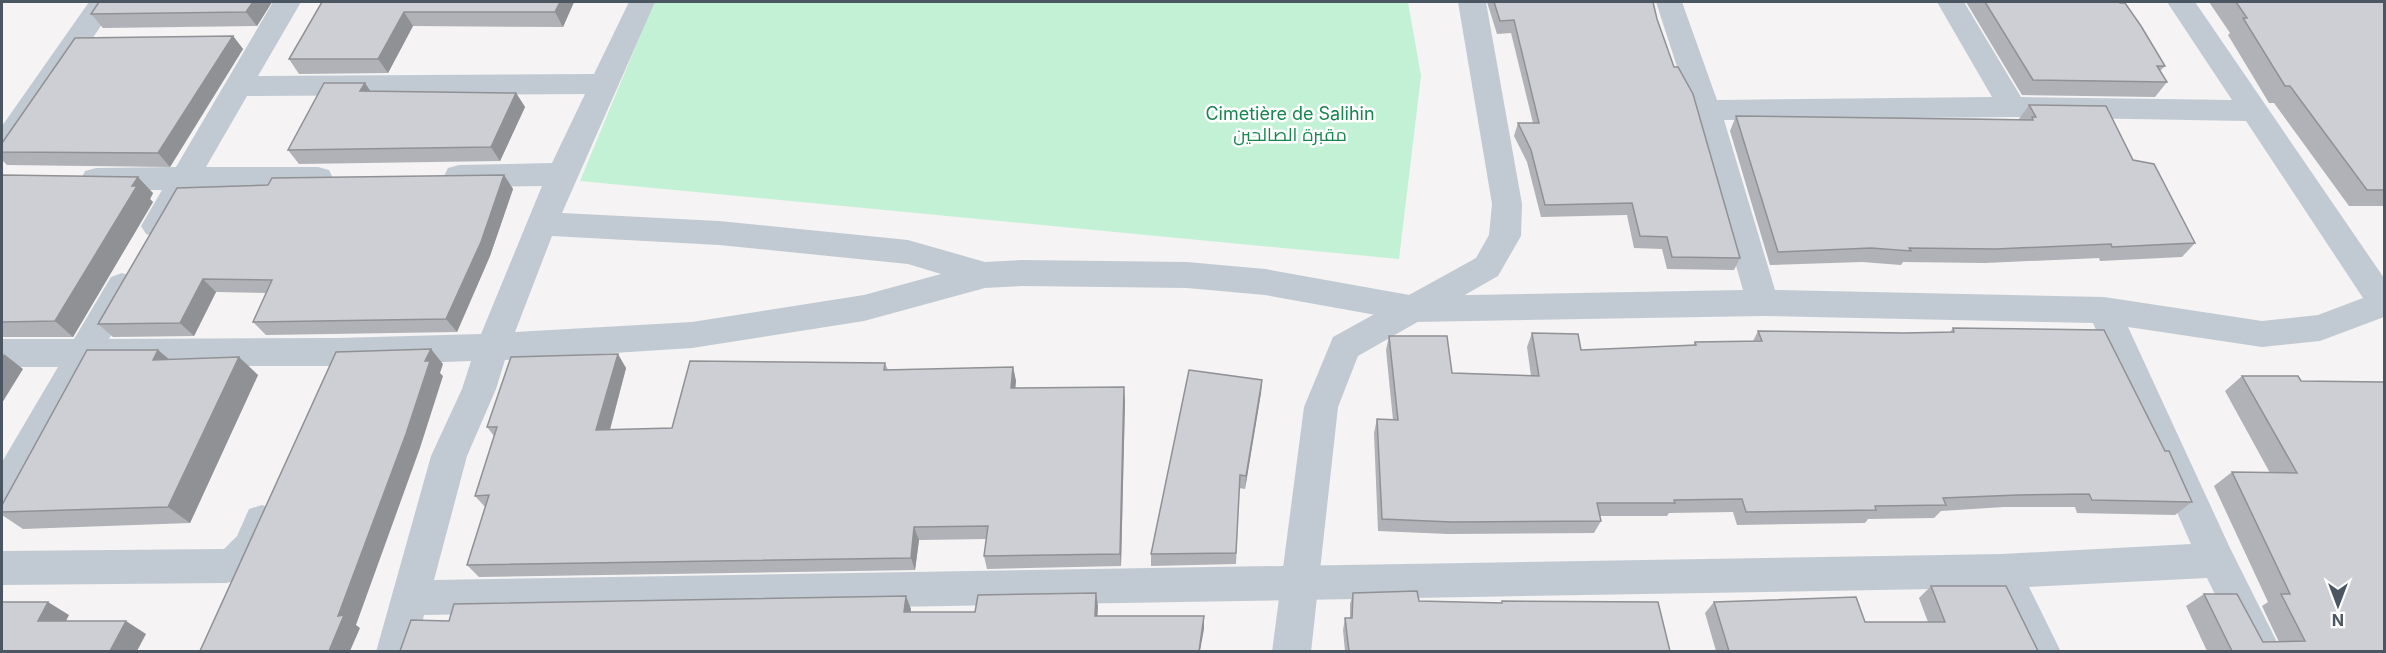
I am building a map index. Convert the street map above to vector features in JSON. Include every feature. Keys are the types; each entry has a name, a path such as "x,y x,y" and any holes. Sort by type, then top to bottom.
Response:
{"street":[{"path":"2,148 102,2"},
{"path":"2,494 287,2"},
{"path":"395,651 449,456 479,389 492,347 562,174 642,2"},
{"path":"1291,651 1321,408 1345,347 1487,267 1505,236 1507,204 1472,2"},
{"path":"1669,2 1706,110 1763,303"},
{"path":"1951,2 2012,107"},
{"path":"2,353 338,352 492,347 692,335 864,308 986,275 1022,273 1207,277 1265,282 1415,309 1763,303 2104,310 2262,334 2320,328 2385,303 2181,2"},
{"path":"232,37 267,36"},
{"path":"76,40 106,39"},
{"path":"238,86 604,84"},
{"path":"1706,110 2012,107 2256,111"},
{"path":"432,176 562,174"},
{"path":"64,179 349,178"},
{"path":"543,224 719,233 908,252 986,275"},
{"path":"2104,310 2217,560 2263,651"},
{"path":"323,384 338,352"},
{"path":"2,568 227,567 241,561 246,555 275,491"},
{"path":"410,598 2002,571 2217,560"},
{"path":"2002,571 2043,651"}],"green space":[{"name":"Cimetière de Salihin مقبرة الصالحين","path":"654,2 1408,2 1421,76 1399,259 580,181"}],"building":[{"path":"99,2 253,2 246,12 91,14"},
{"path":"322,2 560,2 555,12 404,12 378,59 289,59"},
{"path":"1494,2 1653,2 1674,67 1678,67 1693,94 1740,258 1672,257 1667,237 1640,236 1632,203 1545,205 1531,150 1518,123 1539,123 1514,20 1500,21"},
{"path":"1985,2 2125,3 2165,66 2157,66 2167,82 2033,80"},
{"path":"2236,2 2385,2 2385,190 2367,190 2290,86 2285,86 2243,18 2247,18"},
{"path":"233,36 158,153 2,152 2,143 75,38"},
{"path":"324,83 365,83 360,91 516,93 491,147 288,150"},
{"path":"2029,105 2106,106 2133,160 2154,164 2195,243 2112,247 2111,244 1996,249 1909,248 1911,251 1871,248 1778,252 1736,116 2033,120 2032,117 2036,117"},
{"path":"2,175 138,177 132,186 137,186 55,321 2,322"},
{"path":"504,175 481,242 446,319 253,322 272,280 203,279 180,323 98,324 177,188 268,185 272,178"},
{"path":"1953,328 2104,330 2165,451 2169,451 2192,502 2092,500 2089,494 2018,495 1943,498 1946,505 1875,506 1876,510 1746,512 1742,499 1674,500 1675,503 1597,503 1601,521 1452,522 1382,519 1377,419 1398,420 1389,336 1447,336 1452,373 1539,376 1532,333 1578,334 1581,350 1696,345 1695,342 1762,341 1758,331 1904,333 1954,332"},
{"path":"431,349 425,361 430,361 406,434 338,616 344,615 329,651 200,651 336,352"},
{"path":"87,350 158,350 153,360 239,357 168,507 2,512 2,505"},
{"path":"618,354 596,430 672,428 690,361 885,363 884,370 1013,367 1011,388 1124,387 1120,554 984,556 988,526 914,527 911,558 467,565 489,495 475,496 497,427 487,427 511,357"},
{"path":"1189,370 1262,380 1246,476 1240,475 1236,553 1151,554"},
{"path":"2242,376 2298,376 2301,381 2383,382 2385,385 2385,651 2232,651 2204,594 2237,594 2263,642 2305,641 2281,594 2290,594 2232,472 2297,473"},
{"path":"1931,586 2006,586 2038,651 1729,651 1714,602 1856,597 1865,622 1945,622"},
{"path":"1417,591 1419,601 1658,602 1670,651 1349,651 1345,618 1352,618 1353,593"},
{"path":"1096,593 1095,616 1204,616 1199,651 400,651 411,620 449,621 454,604 906,596 904,612 975,612 978,595"},
{"path":"2,602 48,602 38,621 126,621 110,651 2,651"}]}
